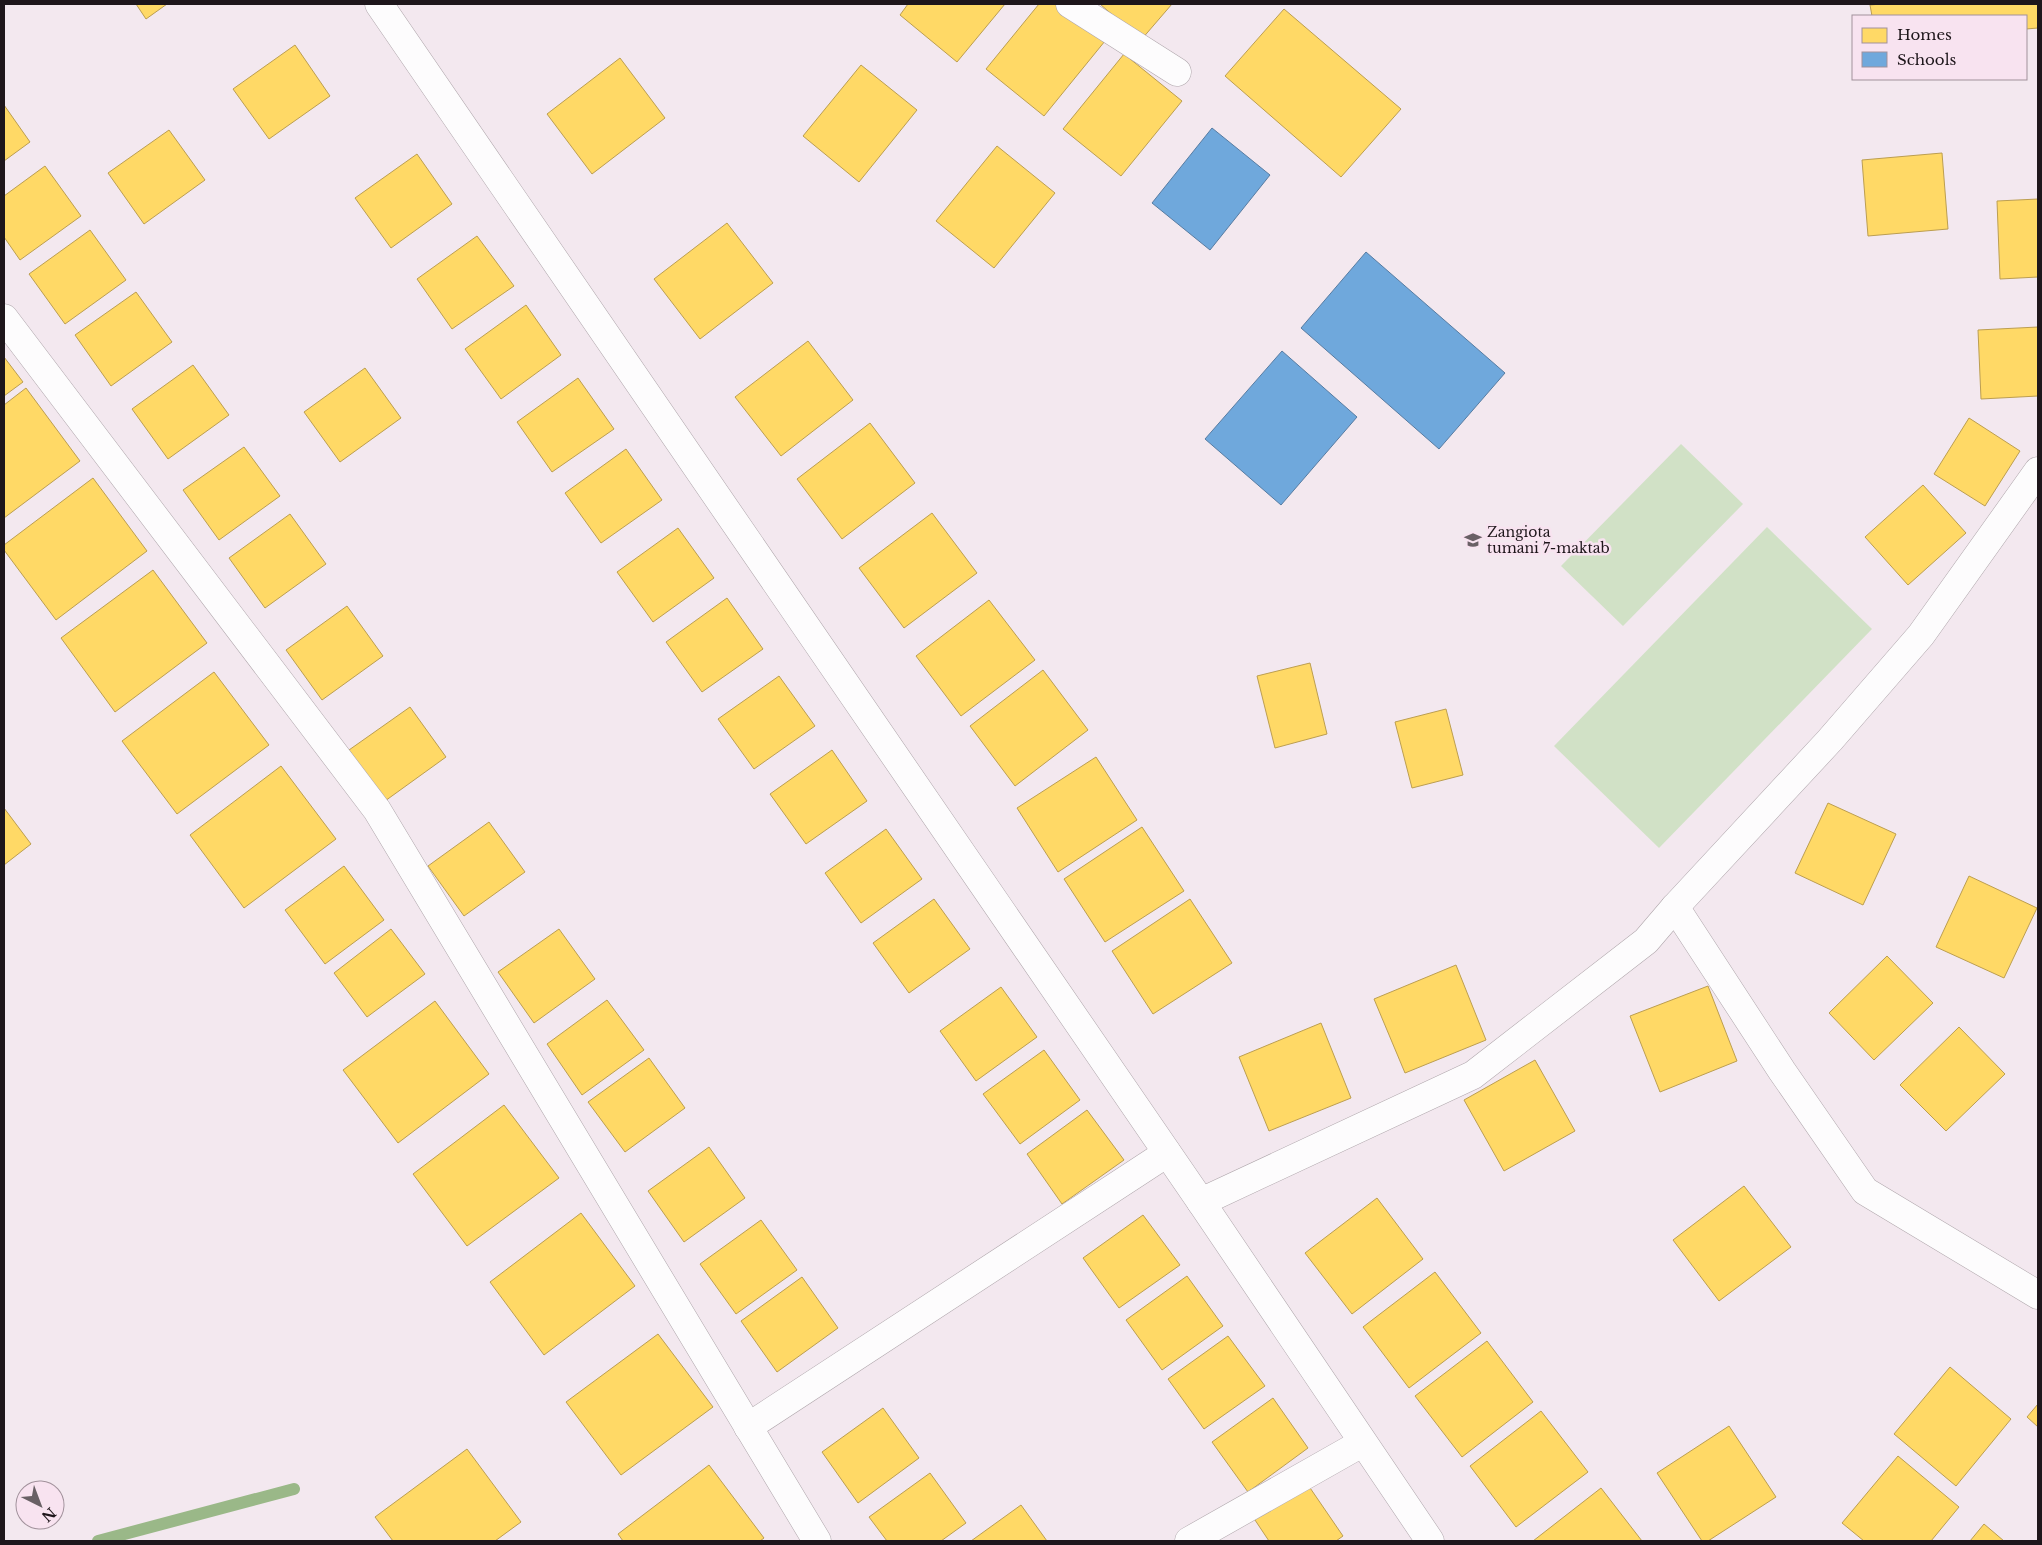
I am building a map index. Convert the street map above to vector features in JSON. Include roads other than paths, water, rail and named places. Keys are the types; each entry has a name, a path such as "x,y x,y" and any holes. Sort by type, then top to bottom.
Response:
{"street":[{"path":"379,4 1201,1202 1430,1541"},
{"path":"1070,4 1177,72"},
{"path":"4,318 377,810 817,1541"},
{"path":"1201,1202 1473,1075 1646,941 1675,907 1830,740 1921,635 2038,471"},
{"path":"1675,907 1782,1071 1865,1191 2038,1295"},
{"path":"748,1427 1167,1153"},
{"path":"1189,1541 1362,1443"}],"waterway":[{"path":"98,1541 294,1489"}],"place":[{"name":"Zangiota tumani 7-maktab","path":"1473,540"}]}
